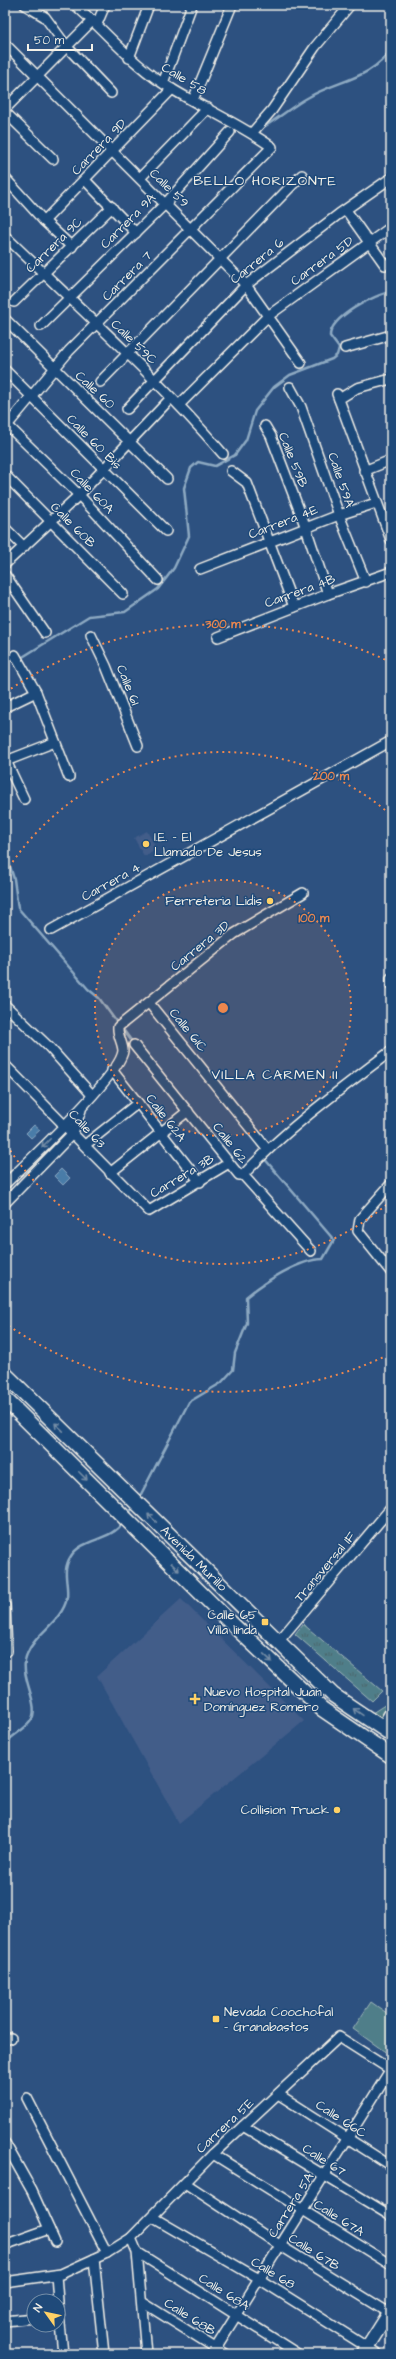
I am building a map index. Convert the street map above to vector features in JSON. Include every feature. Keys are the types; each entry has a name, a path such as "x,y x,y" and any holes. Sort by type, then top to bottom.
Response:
{"main road":[{"name":"Avenida Murillo","path":"5,1374 333,1695 386,1731"},
{"name":"Avenida Murillo","path":"5,1399 230,1622 322,1709 391,1756"}],"street":[{"path":"25,5 44,17 67,46 110,93"},
{"name":"Calle 58","path":"75,5 95,22 129,58 172,90 252,133 272,147"},
{"path":"53,159 5,110 67,46 95,22 105,5"},
{"path":"129,58 149,5"},
{"path":"163,83 192,5"},
{"path":"193,100 232,5"},
{"path":"252,133 272,110 315,47 350,5"},
{"name":"Calle 59","path":"5,44 36,77 166,203 246,285 301,363"},
{"name":"Carrera 9D","path":"44,221 172,90"},
{"path":"140,178 208,108"},
{"name":"Carrera 9A","path":"41,326 69,296 166,203 230,132"},
{"name":"Carrera 7","path":"6,426 53,368 192,230 272,147"},
{"path":"100,382 302,175"},
{"path":"5,178 44,221 72,247"},
{"name":"Carrera 6","path":"127,409 246,285 391,178"},
{"path":"85,180 136,233"},
{"name":"Carrera 9C","path":"14,302 112,207"},
{"path":"346,210 370,241 385,265 391,263"},
{"name":"Carrera 5D","path":"179,405 268,316 391,226"},
{"name":"Calle 59C","path":"5,236 69,296 154,380 179,405 223,454"},
{"name":"Calle 60","path":"5,320 167,478"},
{"path":"344,348 391,335"},
{"name":"Calle 60 Bis","path":"5,370 103,470 166,531"},
{"path":"389,382 357,388 338,397 364,471 391,540"},
{"name":"Calle 59A","path":"290,387 301,407 339,515 366,582"},
{"path":"5,564 79,495 171,398"},
{"name":"Calle 60A","path":"6,426 79,495 158,580"},
{"name":"Calle 59B","path":"264,426 271,436 306,528 328,594"},
{"path":"364,471 391,460"},
{"path":"231,471 247,483 294,607"},
{"name":"Calle 60B","path":"5,475 123,594"},
{"name":"Carrera 4E","path":"200,568 339,515 376,503"},
{"path":"5,528 24,547"},
{"name":"Carrera 4B","path":"218,637 328,594 391,572"},
{"path":"6,577 45,632"},
{"name":"Calle 61","path":"91,635 106,666 138,746"},
{"path":"18,659 36,692 69,777"},
{"path":"5,708 36,692"},
{"name":"Carrera 4","path":"52,930 391,741"},
{"path":"24,799 6,761 55,742"},
{"name":"Carrera 3D","path":"112,1070 123,1051 120,1025 238,931 303,893"},
{"path":"391,978 391,985"},
{"name":"Calle 61C","path":"149,1003 266,1150"},
{"path":"5,1005 49,1047 92,1095"},
{"name":"Calle 62","path":"134,1045 239,1175 243,1175 311,1250"},
{"path":"243,1175 266,1150 391,1051"},
{"name":"Calle 63","path":"5,1065 73,1133 110,1173 150,1211"},
{"path":"5,1184 83,1105 112,1070"},
{"name":"Calle 62A","path":"112,1070 200,1182"},
{"path":"84,1145 138,1103"},
{"path":"5,1203 73,1133 83,1105"},
{"path":"110,1173 188,1111"},
{"name":"Carrera 3B","path":"150,1211 229,1163"},
{"path":"391,1184 360,1220 358,1231 391,1272"},
{"name":"Transversal 1F","path":"278,1642 391,1508"},
{"path":"5,1605 7,1651 5,1652"},
{"path":"386,1731 391,1710"},
{"name":"Carrera 5E","path":"5,2282 56,2275 107,2253 131,2238 213,2154 339,2037 391,2070"},
{"name":"Carrera 5A","path":"214,2351 391,2070"},
{"name":"Calle 66C","path":"278,2094 391,2166"},
{"path":"27,2098 107,2253"},
{"name":"Calle 67","path":"243,2126 391,2216"},
{"path":"5,2143 32,2191 55,2242"},
{"name":"Calle 67A","path":"213,2154 391,2265"},
{"name":"Calle 67B","path":"185,2183 281,2246 390,2312"},
{"name":"Calle 68","path":"152,2217 259,2279 365,2351 378,2354"},
{"path":"7,2244 49,2229"},
{"path":"131,2238 137,2252 146,2354"},
{"name":"Calle 68A","path":"137,2252 298,2354"},
{"path":"93,2354 104,2353 94,2259"},
{"path":"56,2275 57,2293"},
{"name":"Calle 68B","path":"142,2302 214,2351 225,2354"},
{"path":"365,2351 390,2312"},
{"path":"5,2321 26,2319"},
{"path":"60,2333 63,2354"}],"shaded area":[{"name":"I.E. - El Llamado De Jesus","path":"147,831 157,850 144,856 134,838"},
{"path":"34,1125 40,1130 31,1138 26,1133"},
{"path":"61,1169 70,1178 63,1185 54,1176"},
{"name":"Nuevo Hospital Juan Domínguez Romero","path":"181,1599 304,1721 179,1823 97,1676"}],"green space":[{"path":"303,1624 382,1691 372,1701 295,1634"},
{"path":"391,1701 391,1704 380,1722 369,1715"},
{"path":"371,2002 391,2016 391,2056 353,2029"}],"waterway":[{"path":"260,129 320,91 354,78 374,67 391,49"},
{"path":"5,662 21,658 89,616 125,612 158,589 174,568 189,536 184,488 191,468 198,462 215,466 235,455 246,440 255,411 274,387 290,375 332,359 337,355 339,348 330,336 337,321 345,314 365,302 391,292"},
{"path":"8,860 14,879 18,908 88,989 99,998 118,1024"},
{"path":"122,1028 133,1043"},
{"path":"139,1498 189,1402 221,1383 233,1370 235,1353 247,1323 246,1297 272,1278 293,1267 314,1260 323,1259 334,1240 263,1157"},
{"path":"128,1515 134,1505"},
{"path":"5,1744 30,1722 33,1715 34,1708 25,1672 27,1654 36,1639 55,1620 64,1606 67,1598 66,1567 68,1561 76,1550 89,1542 112,1533 123,1522"}],"place":[{"name":"I.E. - El Llamado De Jesus","path":"146,844"},
{"name":"Ferreteria Lidis","path":"270,901"},
{"name":"Calle 65 Villa linda","path":"265,1622"},
{"name":"Nuevo Hospital Juan Domínguez Romero","path":"195,1699"},
{"name":"Collision Truck","path":"337,1810"},
{"name":"Nevada Coochofal - Granabastos","path":"216,2019"}],"district":[{"name":"BELLO HORIZONTE","path":"265,181"},
{"name":"VILLA CARMEN II","path":"275,1075"}]}
